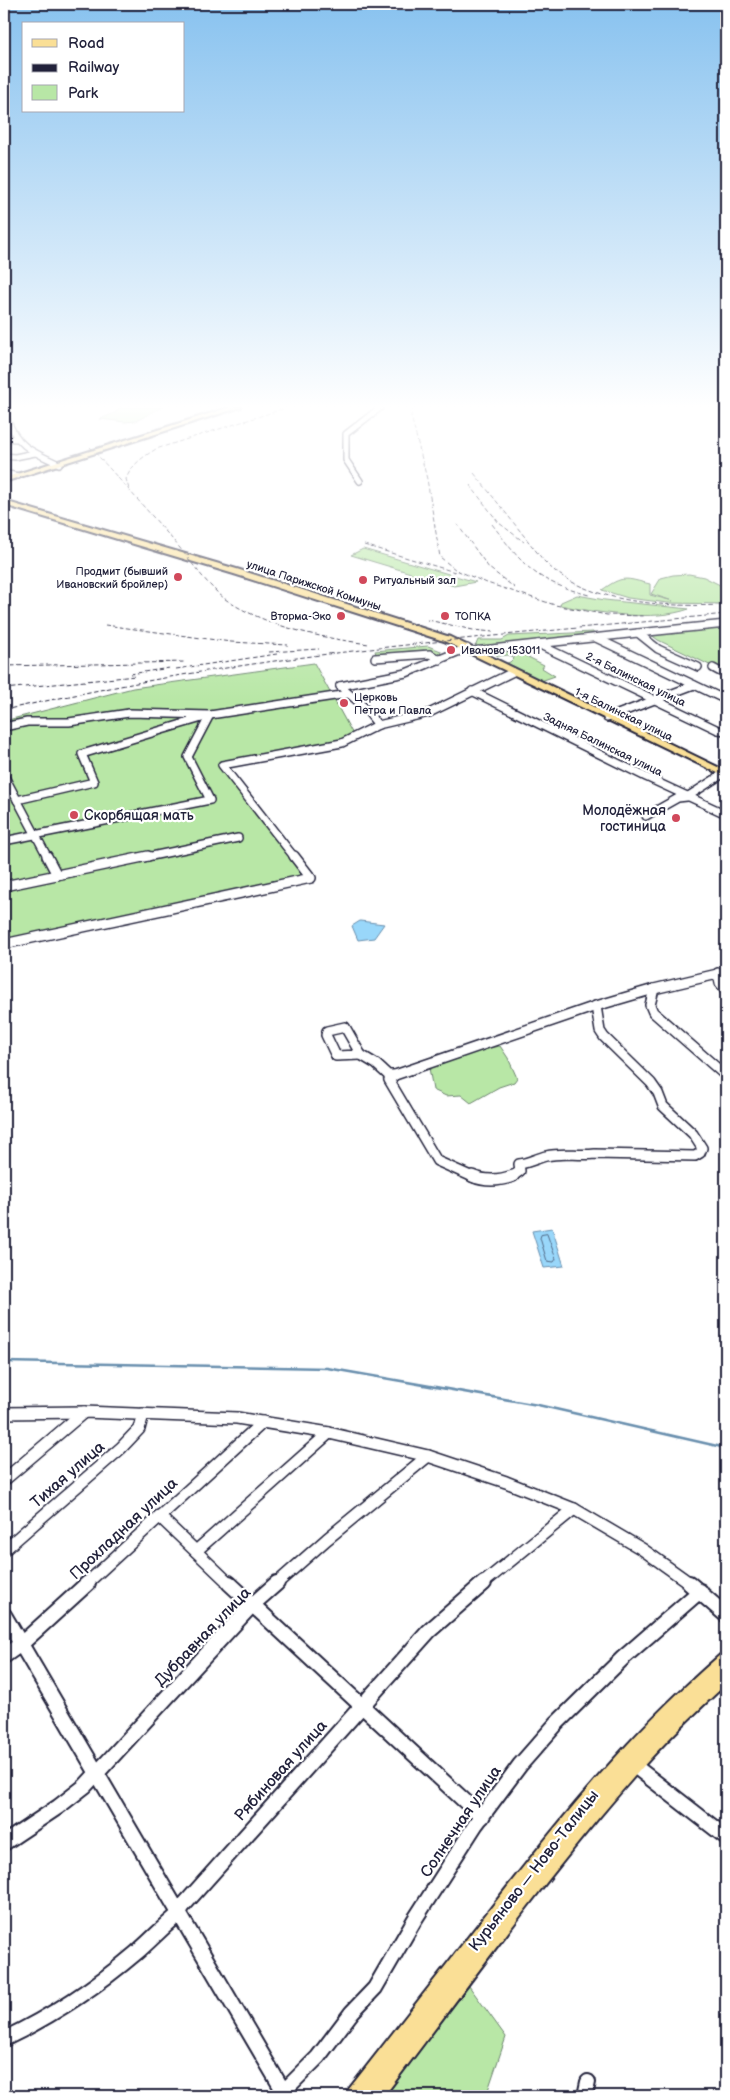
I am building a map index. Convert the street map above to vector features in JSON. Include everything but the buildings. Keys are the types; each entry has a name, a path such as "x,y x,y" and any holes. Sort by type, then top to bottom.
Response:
{"main road":[{"name":"улица Парижской Коммуны","path":"11,505 237,572 447,639 470,650"},
{"name":"1-я Балинская улица","path":"470,650 607,718 725,773"},
{"name":"Курьяново — Ново-Талицы","path":"356,2096 547,1848 628,1762 676,1706 726,1660"},
{"name":"Курьяново — Ново-Талицы","path":"372,2096 628,1762 726,1673"}],"street":[{"path":"378,725 363,706 340,686 406,673 470,650 726,624"},
{"path":"638,633 647,642 671,657 698,667"},
{"path":"596,637 726,700"},
{"name":"2-я Балинская улица","path":"537,644 718,730 726,731"},
{"path":"375,658 430,654 440,660"},
{"path":"713,668 726,674"},
{"path":"4,944 311,878 222,765 342,743 378,725 429,713 513,672"},
{"path":"607,718 694,685"},
{"name":"Задняя Балинская улица","path":"472,691 726,814"},
{"path":"17,800 94,782 82,754 210,715 348,694"},
{"path":"4,727 27,722 69,722 129,713 210,715"},
{"path":"4,840 210,800 188,757 210,715"},
{"path":"646,816 678,798 688,797 725,773"},
{"path":"4,775 6,783 36,834 57,875"},
{"path":"4,886 238,838"},
{"path":"361,1054 379,1065 388,1075 395,1075 654,988 722,973 720,983 726,990"},
{"path":"654,988 650,1005 653,1012 726,1076"},
{"path":"395,1075 389,1080 437,1161 476,1178 490,1181 503,1180 514,1176 520,1171 519,1164 529,1163 544,1156 569,1153 580,1156 596,1154 695,1156 700,1153 702,1148 693,1134 663,1106 658,1093 651,1083 600,1031 596,1006"},
{"path":"4,1412 84,1412 237,1418 329,1433 428,1456 506,1482 574,1509 642,1550 700,1591 726,1615"},
{"path":"4,1480 84,1412"},
{"name":"Тихая улица","path":"4,1550 120,1448 139,1429 143,1414"},
{"name":"Прохладная улица","path":"4,1656 21,1644 262,1422"},
{"path":"196,1551 329,1433"},
{"name":"Дубравная улица","path":"4,1843 70,1797 98,1774 105,1764 252,1605 327,1538 428,1456"},
{"name":"Рябиновая улица","path":"4,2039 24,2030 97,1982 136,1953 179,1914 188,1900 429,1631 488,1579 574,1509"},
{"path":"160,1516 252,1605 362,1704 482,1817"},
{"name":"Солнечная улица","path":"282,2094 318,2057 352,2012 374,1988 415,1920 482,1817 520,1765 557,1723 623,1658 700,1591"},
{"path":"4,1615 282,2094"},
{"path":"628,1762 726,1838"}],"green space":[{"path":"363,549 476,582 454,586 351,555"},
{"path":"689,574 704,577 726,588 726,604 668,603 628,598 602,590 615,582 629,579 650,584 650,595 673,601 651,594 661,578"},
{"path":"577,595 689,609 675,613 642,616 591,611 560,605 561,602"},
{"path":"726,628 726,673 658,640 650,634"},
{"path":"593,632 594,635 475,647 478,640 502,640 509,636"},
{"path":"428,646 441,651 440,655 437,656 424,650 376,654 375,651"},
{"path":"510,648 544,665 542,668 555,676 541,681 513,666 510,668 502,665 510,662 515,657 508,655 498,656 491,651"},
{"path":"314,663 356,740 222,765 304,877 4,942 4,721 133,688"},
{"path":"500,1046 517,1078 514,1082 499,1087 471,1103 461,1095 446,1096 433,1090 429,1068 488,1048"},
{"path":"469,1986 506,2037 486,2096 385,2096"}],"water":[{"path":"360,921 384,924 374,938 358,940 352,926"},
{"path":"552,1228 564,1266 544,1268 532,1231"}],"waterway":[{"path":"4,1362 327,1368 538,1405 726,1448"}],"railway":[{"path":"142,505 209,584 231,603 263,619 298,631 333,639 369,644"},
{"path":"431,505 440,557 456,570 487,583 555,605 607,615 646,616"},
{"path":"485,505 499,523 524,542"},
{"path":"499,505 544,561 561,576 582,587 605,595 655,604 726,605"},
{"path":"457,524 489,568 515,588"},
{"path":"492,524 513,552 533,571 556,584 589,595"},
{"path":"364,545 455,572"},
{"path":"4,710 160,679 317,655 726,614"},
{"path":"428,620 473,630 493,632"},
{"path":"105,625 231,642 288,645"},
{"path":"269,652 319,649"},
{"path":"176,669 277,654"},
{"path":"4,666 185,662"},
{"path":"130,674 170,668"},
{"path":"4,689 136,676"}],"place":[{"name":"Продмит (бывший Ивановский бройлер)","path":"178,577"},
{"name":"Ритуальный зал","path":"363,580"},
{"name":"Вторма-Эко","path":"341,616"},
{"name":"ТОПКА","path":"445,616"},
{"name":"Иваново 153011","path":"451,650"},
{"name":"Церковь Петра и Павла","path":"344,703"},
{"name":"Скорбящая мать","path":"74,815"},
{"name":"Молодёжная гостиница","path":"676,818"}]}
